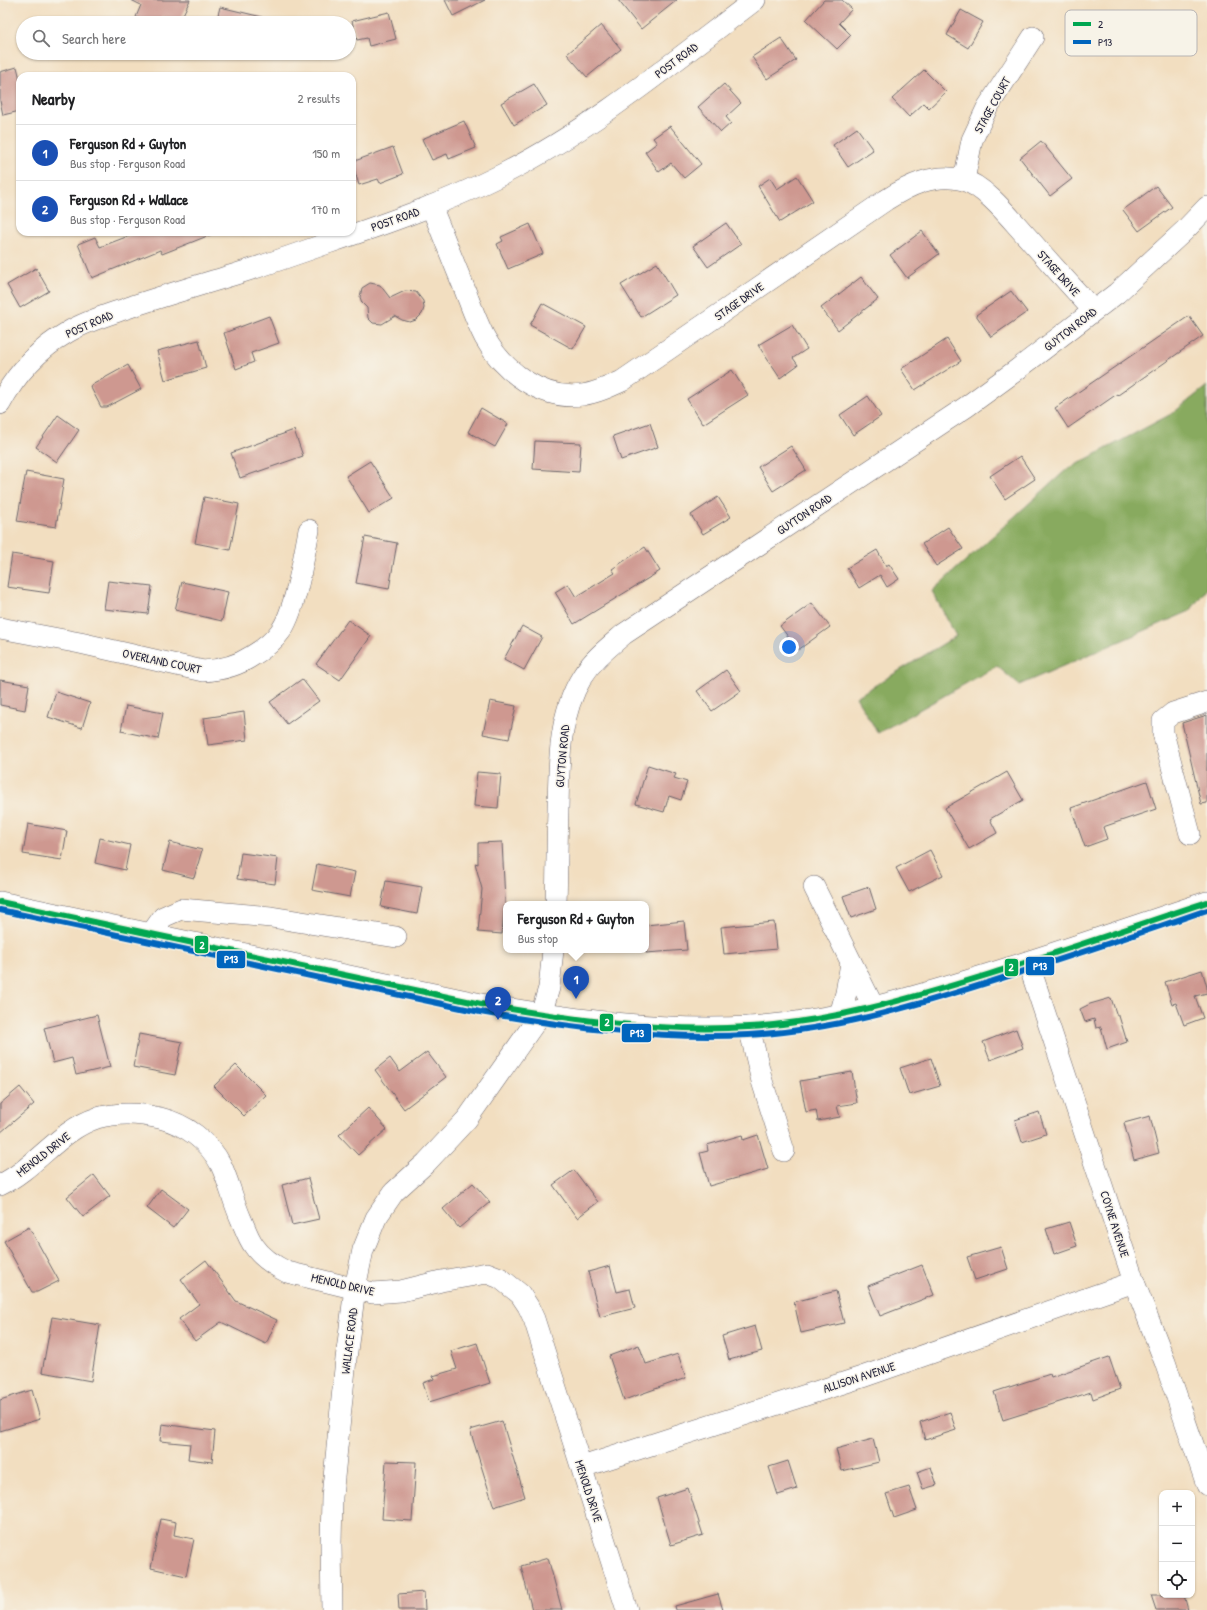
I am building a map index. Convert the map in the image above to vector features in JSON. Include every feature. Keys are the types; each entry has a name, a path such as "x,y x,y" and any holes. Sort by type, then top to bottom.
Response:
{"street":[{"name":"POST ROAD","path":"356,234 431,206 504,173 568,136 664,69 755,0"},
{"name":"STAGE COURT","path":"964,180 972,140 987,108 1034,37"},
{"name":"STAGE DRIVE","path":"431,206 479,326 494,352 512,371 536,387 561,395 581,395 622,381 886,200 905,188 932,179 946,178 964,180 989,196 1093,310"},
{"name":"GUYTON ROAD","path":"556,901 559,784 562,737 565,720 574,692 587,669 598,657 624,634 966,407 1014,372 1117,293 1184,231 1207,207"},
{"name":"POST ROAD","path":"0,404 25,366 66,333 88,322 254,269 349,236"},
{"name":"OVERLAND COURT","path":"0,628 80,643 203,671 222,669 234,665 261,650 281,632 292,603 309,530"},
{"path":"1190,834 1163,734 1164,722 1173,713 1207,702"},
{"path":"814,887 874,1008"},
{"path":"0,902 481,1004 541,1014 633,1025 693,1028 749,1027 788,1023 874,1008 1028,962 1207,902"},
{"path":"151,934 163,917 181,909 271,917 396,937"},
{"path":"541,1014 549,988 553,953"},
{"name":"COYNE AVENUE","path":"1028,962 1134,1282 1165,1362 1207,1485"},
{"path":"840,1015 846,993 851,963"},
{"name":"WALLACE ROAD","path":"332,1610 330,1544 332,1497 346,1359 355,1288 363,1250 376,1218 394,1192 426,1163 467,1119 541,1014"},
{"path":"749,1027 762,1081 784,1151"},
{"name":"MENOLD DRIVE","path":"0,1185 26,1170 61,1139 81,1126 96,1119 117,1114 134,1113 167,1120 183,1126 196,1135 208,1147 220,1163 247,1234 254,1246 274,1265 287,1272 373,1293 386,1293 486,1273 500,1278 520,1294 534,1319 627,1610"},
{"name":"ALLISON AVENUE","path":"582,1467 862,1377 1134,1282"}],"green space":[{"path":"1207,386 1207,588 1190,611 1019,685 997,666 878,733 856,697 956,636 932,591 1066,470 1173,413"}],"building":[{"path":"131,0 190,0 182,16 136,16 141,5"},
{"path":"445,0 485,0 453,16"},
{"path":"618,0 677,0 641,29"},
{"path":"824,0 842,0 852,9 839,23 851,35 837,49 806,20"},
{"path":"220,7 258,16 218,16"},
{"path":"961,10 983,22 968,48 947,35"},
{"path":"389,12 396,39 369,46 367,38 357,40 356,20"},
{"path":"601,25 621,49 587,77 567,54"},
{"path":"781,38 796,60 767,79 752,57"},
{"path":"17,67 18,72 16,72 16,112 3,115 0,101 0,72"},
{"path":"924,70 946,92 929,108 924,103 909,117 892,99"},
{"path":"534,84 547,105 514,125 501,103"},
{"path":"724,84 741,103 726,117 731,123 721,132 698,107"},
{"path":"464,121 476,148 449,159 447,154 432,160 422,139"},
{"path":"670,126 701,164 684,178 671,163 659,172 645,152 657,143 653,138"},
{"path":"857,128 873,150 848,167 833,145"},
{"path":"1041,141 1072,179 1050,196 1020,158"},
{"path":"393,147 403,174 380,183 378,179 359,185 356,175 356,161"},
{"path":"797,176 813,201 780,222 758,186 770,178 777,189"},
{"path":"1156,186 1172,207 1139,231 1123,210"},
{"path":"726,223 741,244 708,267 693,246"},
{"path":"530,224 543,254 508,269 497,244 503,241 501,237"},
{"path":"922,231 939,254 907,278 890,255"},
{"path":"129,236 207,236 162,254 160,250 92,278 78,244 95,237 100,247"},
{"path":"657,263 676,295 641,317 621,285"},
{"path":"36,268 49,291 20,308 7,285"},
{"path":"861,277 878,299 838,330 821,308"},
{"path":"370,283 380,285 390,298 405,291 416,292 423,301 424,308 422,314 416,320 410,322 395,316 382,324 373,323 368,318 367,308 362,303 360,297 362,288"},
{"path":"1011,291 1027,312 991,337 976,315"},
{"path":"542,303 586,327 573,349 530,325"},
{"path":"269,316 279,343 251,353 254,362 236,369 224,333"},
{"path":"1189,316 1203,336 1068,428 1055,408"},
{"path":"792,325 807,349 793,358 798,365 780,378 758,345"},
{"path":"947,339 961,361 915,390 901,369"},
{"path":"199,340 206,368 165,380 157,351"},
{"path":"128,365 141,389 107,407 101,407 90,386"},
{"path":"732,370 748,395 703,424 687,399"},
{"path":"868,396 881,416 853,435 840,415"},
{"path":"481,408 508,424 495,447 468,432"},
{"path":"58,415 79,430 57,462 36,447"},
{"path":"650,423 658,447 621,460 613,436"},
{"path":"294,430 303,456 240,478 231,453"},
{"path":"535,441 581,443 579,472 533,469"},
{"path":"791,446 806,470 773,491 758,467"},
{"path":"1020,456 1035,479 1005,499 990,476"},
{"path":"370,461 394,498 369,513 346,476"},
{"path":"26,472 64,479 56,527 17,521"},
{"path":"204,497 239,504 230,550 195,543"},
{"path":"718,497 731,517 703,534 691,515"},
{"path":"948,527 963,549 936,566 922,544"},
{"path":"365,537 397,543 389,589 356,583"},
{"path":"645,547 660,571 574,624 555,592 568,584 576,597 615,573 612,569"},
{"path":"877,550 886,566 889,564 899,579 887,587 880,575 859,588 847,568"},
{"path":"12,554 54,561 49,593 7,587"},
{"path":"108,581 152,586 148,614 104,609"},
{"path":"182,582 228,592 222,621 175,610"},
{"path":"812,603 830,627 798,650 780,626"},
{"path":"348,620 371,636 340,680 316,664"},
{"path":"522,626 542,637 524,670 504,659"},
{"path":"726,670 741,691 712,711 697,691"},
{"path":"302,679 319,701 287,724 270,702"},
{"path":"0,680 29,685 25,710 0,705"},
{"path":"56,692 90,703 82,728 48,717"},
{"path":"490,701 516,706 509,739 483,734"},
{"path":"126,706 163,713 158,739 121,731"},
{"path":"244,712 247,740 208,745 204,718"},
{"path":"1207,715 1207,803 1201,804 1182,723"},
{"path":"648,765 676,774 674,778 687,782 681,800 669,796 664,812 636,804"},
{"path":"477,772 501,774 498,808 474,806"},
{"path":"1007,772 1023,800 990,819 997,833 969,849 945,808"},
{"path":"1147,781 1156,809 1103,827 1107,839 1085,847 1071,808"},
{"path":"28,824 67,831 62,860 23,854"},
{"path":"100,838 130,845 125,870 95,863"},
{"path":"170,842 202,850 194,878 163,870"},
{"path":"502,842 505,901 503,901 502,934 478,932 482,889 475,863 478,864 478,843"},
{"path":"930,850 943,875 909,892 896,868"},
{"path":"241,853 278,858 275,884 237,879"},
{"path":"317,864 355,872 350,897 312,890"},
{"path":"386,881 422,887 417,914 381,907"},
{"path":"869,887 876,909 851,918 843,896"},
{"path":"684,921 687,950 649,953 649,925"},
{"path":"774,922 777,949 724,954 721,927"},
{"path":"1202,970 1207,987 1207,993 1195,996 1203,1018 1184,1025 1176,1003 1172,1004 1165,982"},
{"path":"1111,998 1117,1016 1119,1016 1127,1042 1107,1049 1101,1027 1096,1028 1094,1019 1085,1022 1080,1009 1090,1004"},
{"path":"97,1015 110,1067 76,1075 72,1058 53,1063 44,1028"},
{"path":"1016,1029 1023,1048 990,1060 983,1042"},
{"path":"139,1034 182,1042 175,1075 133,1067"},
{"path":"427,1052 446,1077 404,1109 375,1070 390,1058 400,1072"},
{"path":"931,1058 940,1086 909,1095 900,1068"},
{"path":"236,1065 266,1095 244,1116 214,1086"},
{"path":"852,1072 857,1103 837,1106 840,1117 818,1121 816,1110 806,1112 800,1081"},
{"path":"20,1087 34,1104 0,1133 0,1104"},
{"path":"368,1108 387,1129 358,1155 339,1135"},
{"path":"1039,1112 1046,1134 1022,1142 1015,1120"},
{"path":"1150,1116 1159,1153 1134,1160 1124,1123"},
{"path":"742,1135 743,1140 758,1135 768,1169 709,1186 700,1153 708,1151 707,1145"},
{"path":"574,1170 598,1202 577,1218 553,1185"},
{"path":"94,1175 110,1196 83,1217 67,1197"},
{"path":"308,1178 319,1219 292,1225 282,1185"},
{"path":"473,1183 490,1202 459,1228 443,1209"},
{"path":"161,1189 188,1209 173,1228 147,1208"},
{"path":"1069,1222 1077,1246 1054,1254 1046,1229"},
{"path":"29,1227 59,1281 37,1292 32,1292 4,1241"},
{"path":"1001,1247 1008,1269 975,1280 967,1257"},
{"path":"206,1260 236,1301 277,1320 266,1344 221,1322 195,1341 179,1319 199,1304 181,1279"},
{"path":"922,1265 934,1295 880,1316 868,1286"},
{"path":"610,1266 617,1292 630,1289 635,1308 600,1317 588,1272"},
{"path":"836,1291 844,1323 801,1333 794,1302"},
{"path":"52,1317 100,1325 91,1381 42,1372"},
{"path":"755,1326 762,1351 729,1360 722,1336"},
{"path":"477,1343 490,1383 429,1402 423,1383 434,1379 433,1376 457,1369 451,1351"},
{"path":"639,1345 646,1364 678,1354 686,1378 624,1400 609,1356"},
{"path":"1109,1357 1120,1389 1093,1399 1091,1392 1003,1420 994,1392 1050,1374 1051,1377"},
{"path":"32,1390 40,1419 0,1431 0,1400"},
{"path":"950,1412 956,1430 925,1440 920,1422"},
{"path":"502,1421 525,1497 494,1507 470,1430"},
{"path":"162,1424 215,1431 212,1462 188,1459 190,1444 160,1441"},
{"path":"873,1439 879,1462 842,1471 836,1449"},
{"path":"386,1461 416,1462 412,1521 382,1519"},
{"path":"788,1461 797,1489 778,1495 769,1467"},
{"path":"931,1467 937,1485 923,1489 917,1472"},
{"path":"909,1487 917,1510 894,1518 886,1494"},
{"path":"688,1488 703,1535 671,1545 657,1498"},
{"path":"161,1519 176,1522 174,1535 194,1539 186,1576 151,1568"},
{"path":"548,1558 562,1610 532,1610 521,1566"},
{"path":"424,1592 425,1610 399,1610 398,1594"},
{"path":"718,1594 723,1610 676,1610 675,1606"},
{"path":"1151,1595 1159,1595 1159,1598 1185,1598 1188,1610 1156,1610"}],"transit line":[{"name":"2","path":"0,902 481,1004 547,1015 614,1023 682,1028 749,1027 780,1024 811,1020 871,1008 961,983 1207,902"},
{"name":"P13","path":"0,910 480,1012 546,1023 613,1031 681,1036 779,1033 810,1029 901,1009 1126,938 1207,910"}],"place":[{"name":"Ferguson Rd + Guyton","path":"576,999"},
{"name":"Ferguson Rd + Wallace","path":"498,1020"}]}
